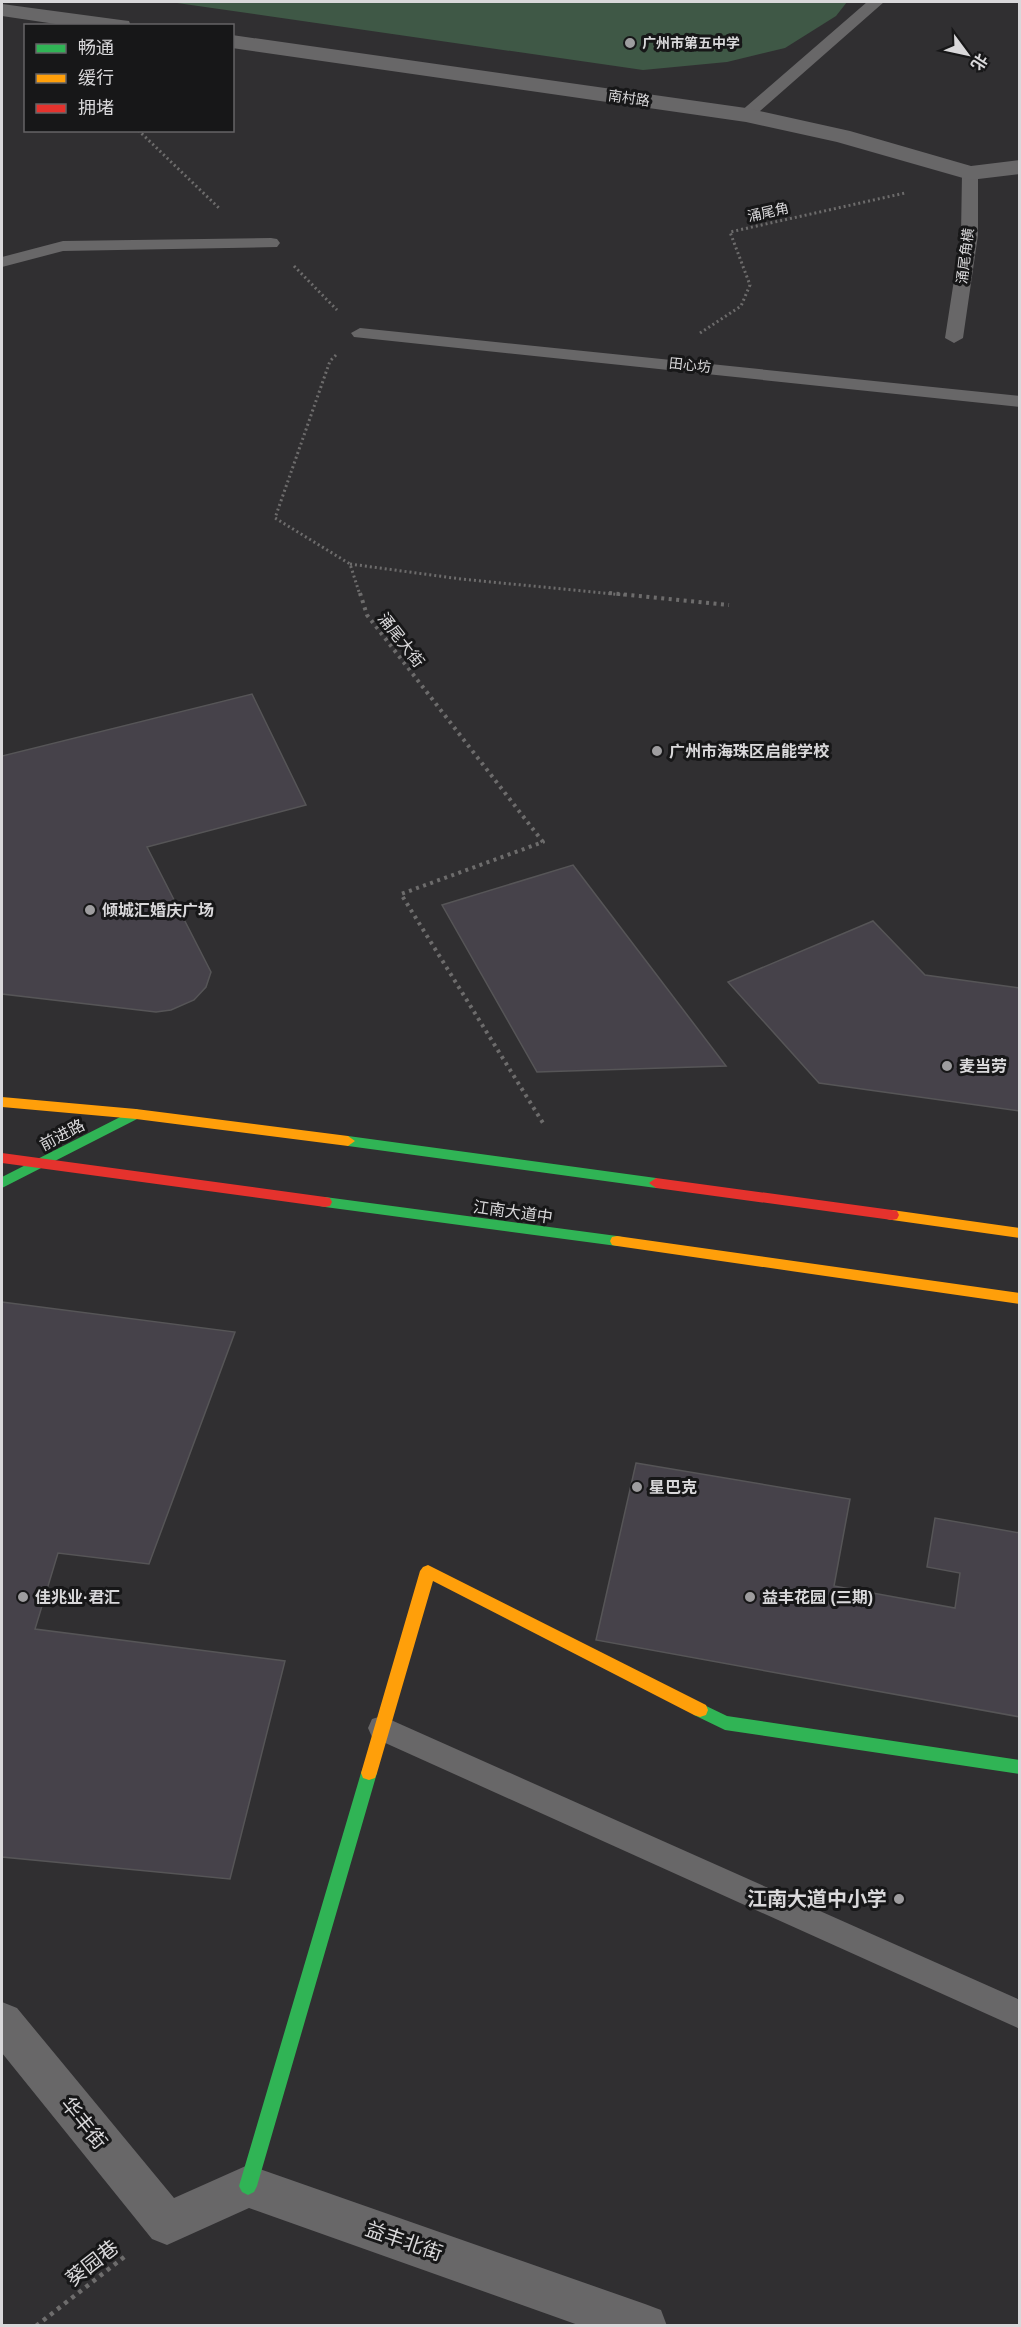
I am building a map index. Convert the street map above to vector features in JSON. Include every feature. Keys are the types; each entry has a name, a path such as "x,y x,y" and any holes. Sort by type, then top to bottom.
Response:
{"main road":[{"path":"2,1102 136,1114 1020,1233"},
{"name":"前进路","path":"2,1183 44,1164 136,1114"},
{"name":"江南大道中","path":"2,1158 822,1269 1020,1299"},
{"path":"248,2186 428,1571 726,1723 1020,1767"}],"street":[{"path":"2,10 105,24"},
{"name":"南村路","path":"234,41 746,115 842,136 970,173 1020,167"},
{"path":"2,1164 44,1164"},
{"name":"华丰街","path":"2,2022 167,2224"},
{"path":"167,2224 248,2186"},
{"name":"益丰北街","path":"248,2186 645,2325"}],"lane":[{"path":"746,115 876,2"},
{"name":"涌尾角横","path":"954,338 968,241 972,195 970,173"},
{"path":"2,262 63,246 271,243"},
{"name":"田心坊","path":"360,333 686,365 1020,402"},
{"path":"382,1728 1020,2015"}],"path":[{"name":"涌尾角","path":"686,365 693,337 741,306 750,285 730,232 925,189 970,173"},
{"path":"360,333 330,361 275,518 350,564 461,579 729,605"},
{"name":"涌尾大街","path":"350,564 367,615 543,842 401,894 574,1173"},
{"name":"葵园巷","path":"36,2325 167,2224"}],"green space":[{"path":"170,2 847,2 836,16 785,48 727,62 643,70"}],"building":[{"name":"倾城汇婚庆广场","path":"252,694 306,805 147,847 211,972 206,987 194,1000 171,1010 156,1012 2,994 2,756"},
{"path":"573,865 726,1066 537,1072 442,905"},
{"path":"873,921 925,975 1020,988 1020,1111 819,1083 728,982"},
{"name":"佳兆业·君汇","path":"2,1302 235,1332 149,1564 58,1553 35,1629 285,1661 230,1879 2,1857"},
{"name":"益丰花园 (三期)","path":"636,1463 850,1499 834,1586 955,1608 960,1573 927,1567 935,1518 1020,1533 1020,1717 596,1640"}],"traffic: fast":[{"path":"2,1183 136,1114"},
{"path":"348,1141 656,1183"},
{"path":"325,1202 617,1241"},
{"path":"700,1710 725,1723 1020,1767"},
{"path":"248,2186 369,1773"}],"traffic: slow":[{"path":"2,1102 136,1114 348,1141"},
{"path":"892,1215 1020,1233"},
{"path":"617,1241 1020,1299"},
{"path":"369,1773 428,1571 700,1710"}],"traffic: jam":[{"path":"2,1158 325,1202"},
{"path":"656,1183 892,1215"}],"place":[{"name":"广州市第五中学","path":"630,43"},
{"name":"广州市海珠区启能学校","path":"657,751"},
{"name":"倾城汇婚庆广场","path":"90,910"},
{"name":"麦当劳","path":"947,1066"},
{"name":"星巴克","path":"637,1487"},
{"name":"佳兆业·君汇","path":"23,1597"},
{"name":"益丰花园 (三期)","path":"750,1597"},
{"name":"江南大道中小学","path":"899,1899"}]}
